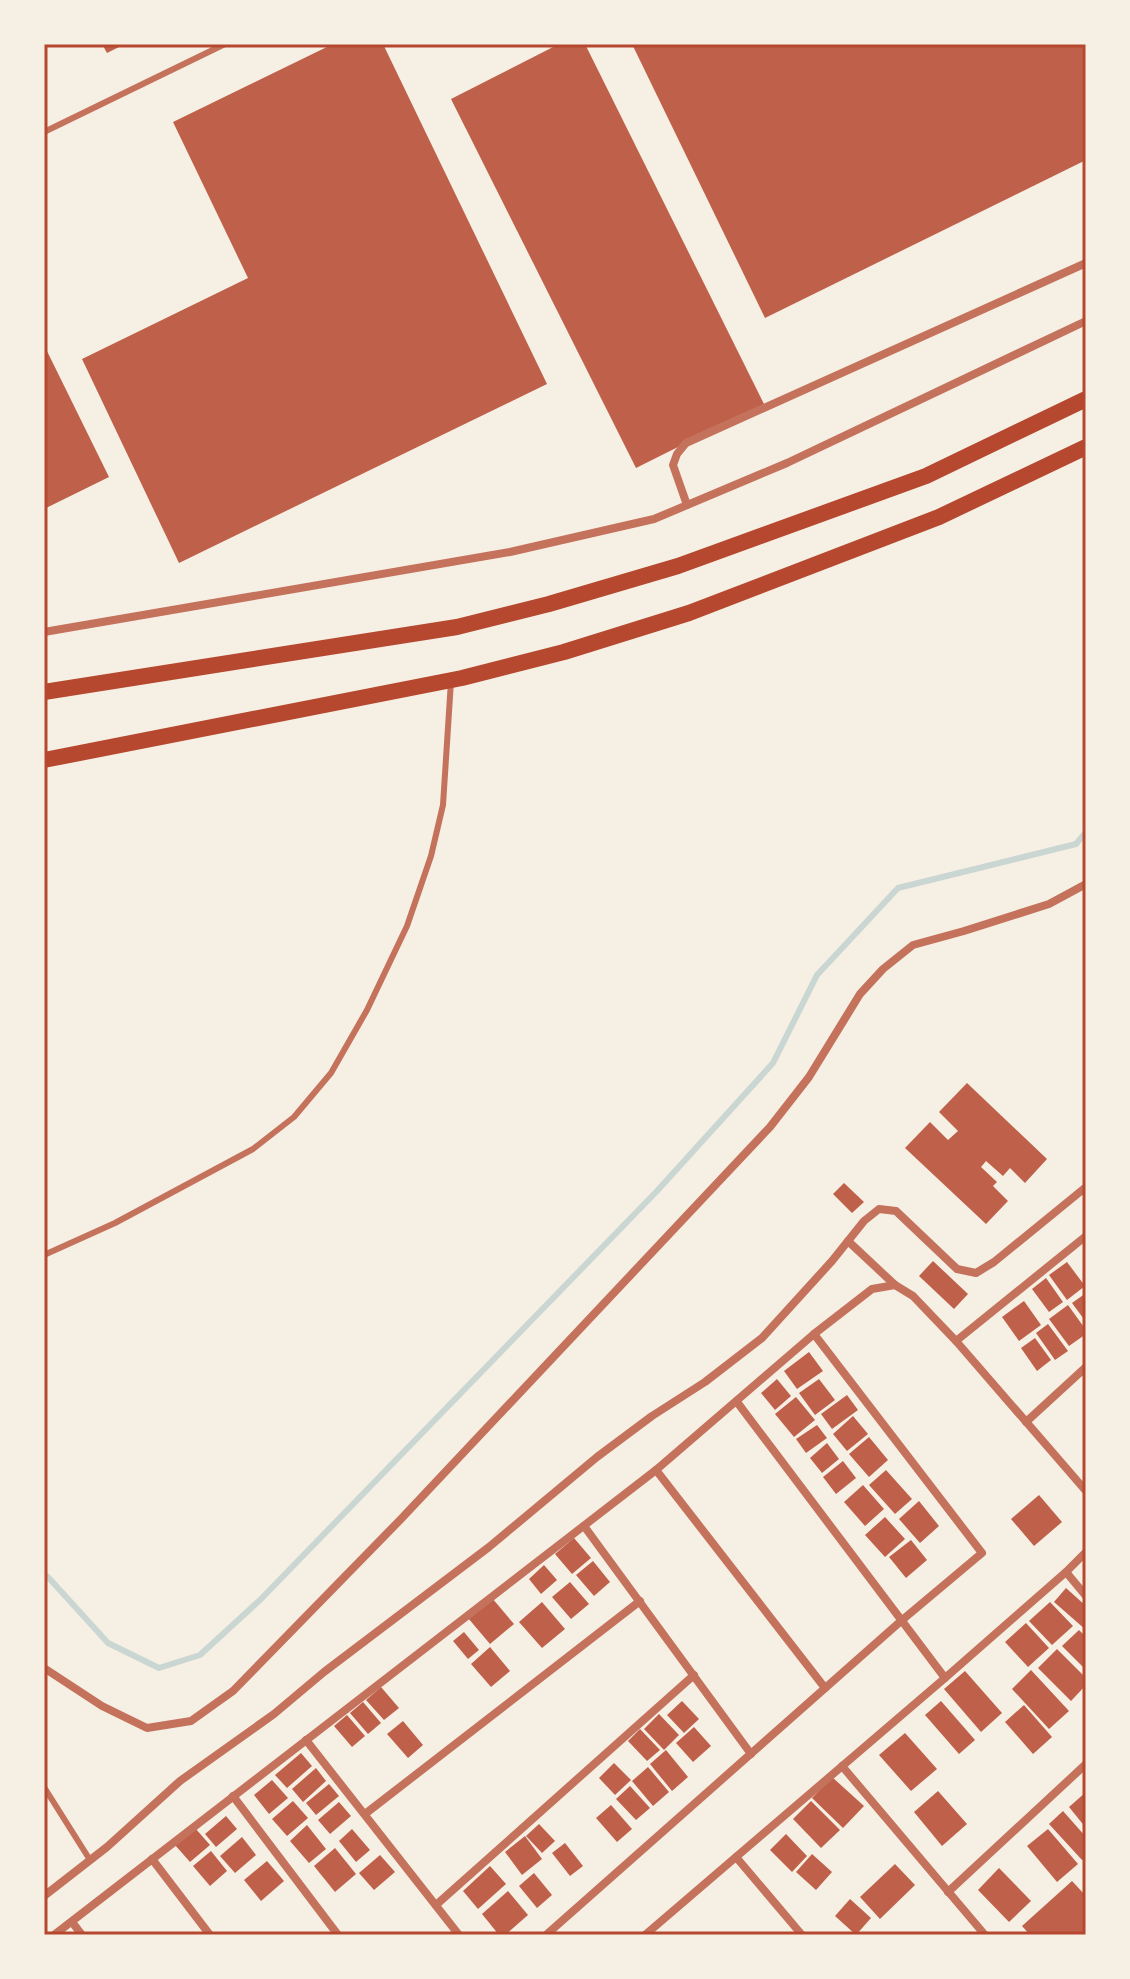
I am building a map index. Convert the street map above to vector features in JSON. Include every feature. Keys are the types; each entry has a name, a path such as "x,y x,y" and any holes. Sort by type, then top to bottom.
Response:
{"main road":[{"path":"44,692 457,627 549,604 678,566 926,476 1086,399"},
{"path":"44,760 451,680 564,652 689,613 939,517 1086,447"}],"street":[{"path":"687,505 673,465 686,443 1086,263"},
{"path":"44,632 510,552 654,519 787,463 1086,321"},
{"path":"44,1668 102,1706 147,1728 191,1721 233,1691 401,1519 770,1127 809,1077 860,994 883,969 913,945 1049,904 1086,884"},
{"path":"44,1896 180,1781 274,1714 324,1672 489,1547 597,1457 762,1338 864,1221 879,1209 896,1211 957,1269 976,1273 994,1262 1086,1187"},
{"path":"956,1341 1086,1236"},
{"path":"848,1241 895,1285 913,1296 956,1341 1086,1491"},
{"path":"54,1935 656,1470 814,1334 872,1289 895,1285"},
{"path":"546,1935 982,1553 814,1334"},
{"path":"1026,1422 1086,1367"},
{"path":"737,1402 945,1678"},
{"path":"656,1470 825,1688"},
{"path":"584,1526 751,1754"},
{"path":"645,1935 945,1678 1086,1552"},
{"path":"1066,1572 1086,1596"},
{"path":"365,1814 640,1601"},
{"path":"436,1905 694,1675"},
{"path":"306,1740 459,1935"},
{"path":"948,1892 1086,1764"},
{"path":"842,1766 985,1935"},
{"path":"233,1796 338,1935"},
{"path":"736,1857 802,1935"},
{"path":"152,1859 210,1935"},
{"path":"72,1922 82,1935"}],"lane":[{"path":"44,132 225,44"},
{"path":"44,1255 115,1223 253,1149 294,1117 331,1073 367,1010 407,926 431,856 443,805 451,680"},
{"path":"44,1787 90,1860"}],"building":[{"path":"102,44 125,44 107,53"},
{"path":"333,44 383,44 547,384 179,563 82,359 248,278 173,122"},
{"path":"559,44 585,44 764,404 636,468 451,99"},
{"path":"632,44 1086,44 1086,160 765,318"},
{"path":"44,345 109,477 44,509"},
{"path":"967,1083 1047,1159 1025,1183 1010,1168 1003,1176 986,1161 981,1167 997,1182 993,1186 1008,1201 986,1224 905,1148 930,1122 948,1140 958,1131 939,1112"},
{"path":"844,1183 864,1202 852,1213 833,1194"},
{"path":"933,1261 968,1294 954,1309 919,1276"},
{"path":"1067,1262 1085,1286 1067,1300 1049,1275"},
{"path":"1046,1278 1063,1302 1049,1312 1032,1289"},
{"path":"1086,1293 1086,1322 1072,1303"},
{"path":"1024,1301 1041,1325 1019,1341 1002,1317"},
{"path":"1068,1305 1086,1330 1086,1334 1069,1346 1049,1319"},
{"path":"1048,1324 1068,1351 1055,1360 1036,1333"},
{"path":"1035,1338 1051,1360 1037,1371 1021,1348"},
{"path":"809,1352 823,1371 797,1389 784,1371"},
{"path":"777,1379 791,1396 775,1410 761,1393"},
{"path":"819,1379 835,1400 815,1415 799,1393"},
{"path":"847,1395 858,1410 832,1429 821,1414"},
{"path":"796,1397 815,1420 794,1437 775,1414"},
{"path":"853,1416 868,1434 847,1451 833,1434"},
{"path":"817,1425 827,1438 806,1453 796,1439"},
{"path":"869,1437 888,1460 869,1477 849,1454"},
{"path":"827,1443 839,1459 822,1473 810,1458"},
{"path":"843,1461 856,1478 836,1494 823,1477"},
{"path":"886,1470 912,1499 895,1514 869,1485"},
{"path":"863,1485 884,1509 865,1526 844,1502"},
{"path":"1039,1495 1062,1522 1034,1546 1011,1519"},
{"path":"919,1501 939,1526 920,1543 899,1519"},
{"path":"885,1517 905,1539 885,1557 865,1535"},
{"path":"574,1538 591,1558 572,1574 555,1554"},
{"path":"911,1540 927,1560 906,1578 889,1557"},
{"path":"593,1561 610,1582 594,1596 576,1575"},
{"path":"544,1565 557,1580 541,1594 529,1579"},
{"path":"570,1582 589,1604 571,1619 552,1597"},
{"path":"1066,1588 1086,1606 1086,1630 1054,1602"},
{"path":"492,1598 514,1624 490,1644 468,1618"},
{"path":"542,1602 565,1629 542,1648 519,1622"},
{"path":"1050,1602 1073,1626 1052,1645 1029,1621"},
{"path":"1026,1623 1049,1648 1028,1667 1005,1642"},
{"path":"1079,1630 1086,1637 1086,1670 1062,1646"},
{"path":"464,1632 479,1650 468,1659 453,1641"},
{"path":"490,1647 510,1671 491,1687 471,1664"},
{"path":"1057,1649 1086,1678 1086,1685 1071,1701 1038,1668"},
{"path":"1031,1670 1069,1711 1049,1729 1012,1689"},
{"path":"965,1671 1002,1713 981,1732 944,1689"},
{"path":"381,1687 399,1708 384,1720 366,1700"},
{"path":"682,1701 699,1719 684,1733 667,1715"},
{"path":"941,1701 975,1740 959,1754 925,1715"},
{"path":"363,1702 381,1723 368,1734 350,1713"},
{"path":"1024,1705 1052,1737 1033,1754 1005,1722"},
{"path":"659,1714 679,1735 664,1750 644,1729"},
{"path":"347,1715 365,1736 352,1747 334,1726"},
{"path":"403,1721 423,1745 408,1758 387,1734"},
{"path":"694,1727 711,1746 693,1762 676,1743"},
{"path":"640,1729 660,1750 647,1761 628,1741"},
{"path":"905,1733 937,1769 911,1791 879,1755"},
{"path":"666,1750 688,1777 672,1791 650,1764"},
{"path":"301,1753 312,1766 287,1788 275,1775"},
{"path":"614,1763 631,1780 615,1795 599,1778"},
{"path":"648,1767 669,1792 653,1806 632,1781"},
{"path":"316,1768 326,1781 303,1802 292,1789"},
{"path":"832,1777 864,1806 843,1828 812,1798"},
{"path":"272,1780 288,1798 269,1814 254,1795"},
{"path":"329,1784 339,1796 316,1815 306,1803"},
{"path":"630,1786 650,1808 636,1820 616,1799"},
{"path":"938,1791 967,1824 942,1846 914,1812"},
{"path":"1086,1792 1086,1828 1069,1807"},
{"path":"293,1801 308,1818 287,1836 272,1819"},
{"path":"811,1801 840,1830 821,1848 793,1819"},
{"path":"339,1802 351,1816 330,1834 318,1820"},
{"path":"611,1805 632,1829 617,1842 596,1818"},
{"path":"1063,1811 1086,1837 1086,1857 1082,1860 1049,1824"},
{"path":"226,1816 237,1829 216,1847 205,1834"},
{"path":"539,1824 555,1841 542,1853 526,1836"},
{"path":"307,1825 326,1849 309,1863 290,1841"},
{"path":"195,1828 210,1845 190,1862 175,1845"},
{"path":"352,1829 370,1850 356,1862 339,1841"},
{"path":"1048,1829 1078,1864 1057,1882 1027,1846"},
{"path":"786,1834 807,1856 792,1872 770,1850"},
{"path":"525,1836 542,1859 522,1875 505,1852"},
{"path":"242,1837 256,1855 235,1873 220,1856"},
{"path":"565,1843 583,1866 570,1876 552,1853"},
{"path":"335,1848 356,1874 335,1892 314,1866"},
{"path":"211,1851 227,1871 210,1886 193,1866"},
{"path":"812,1854 832,1872 816,1890 796,1872"},
{"path":"380,1855 395,1872 374,1890 359,1873"},
{"path":"267,1861 284,1881 261,1901 244,1880"},
{"path":"895,1864 915,1885 880,1919 860,1897"},
{"path":"490,1866 506,1884 478,1909 463,1891"},
{"path":"999,1868 1031,1901 1009,1922 978,1890"},
{"path":"534,1873 552,1895 537,1908 519,1886"},
{"path":"1072,1881 1086,1896 1086,1935 1030,1935 1022,1926"},
{"path":"508,1891 528,1915 505,1935 499,1935 482,1914"},
{"path":"850,1899 871,1918 856,1935 835,1916"}],"waterway":[{"path":"44,1575 108,1643 159,1668 200,1655 260,1600 657,1191 773,1063 817,975 898,888 1076,844 1086,832"}]}
